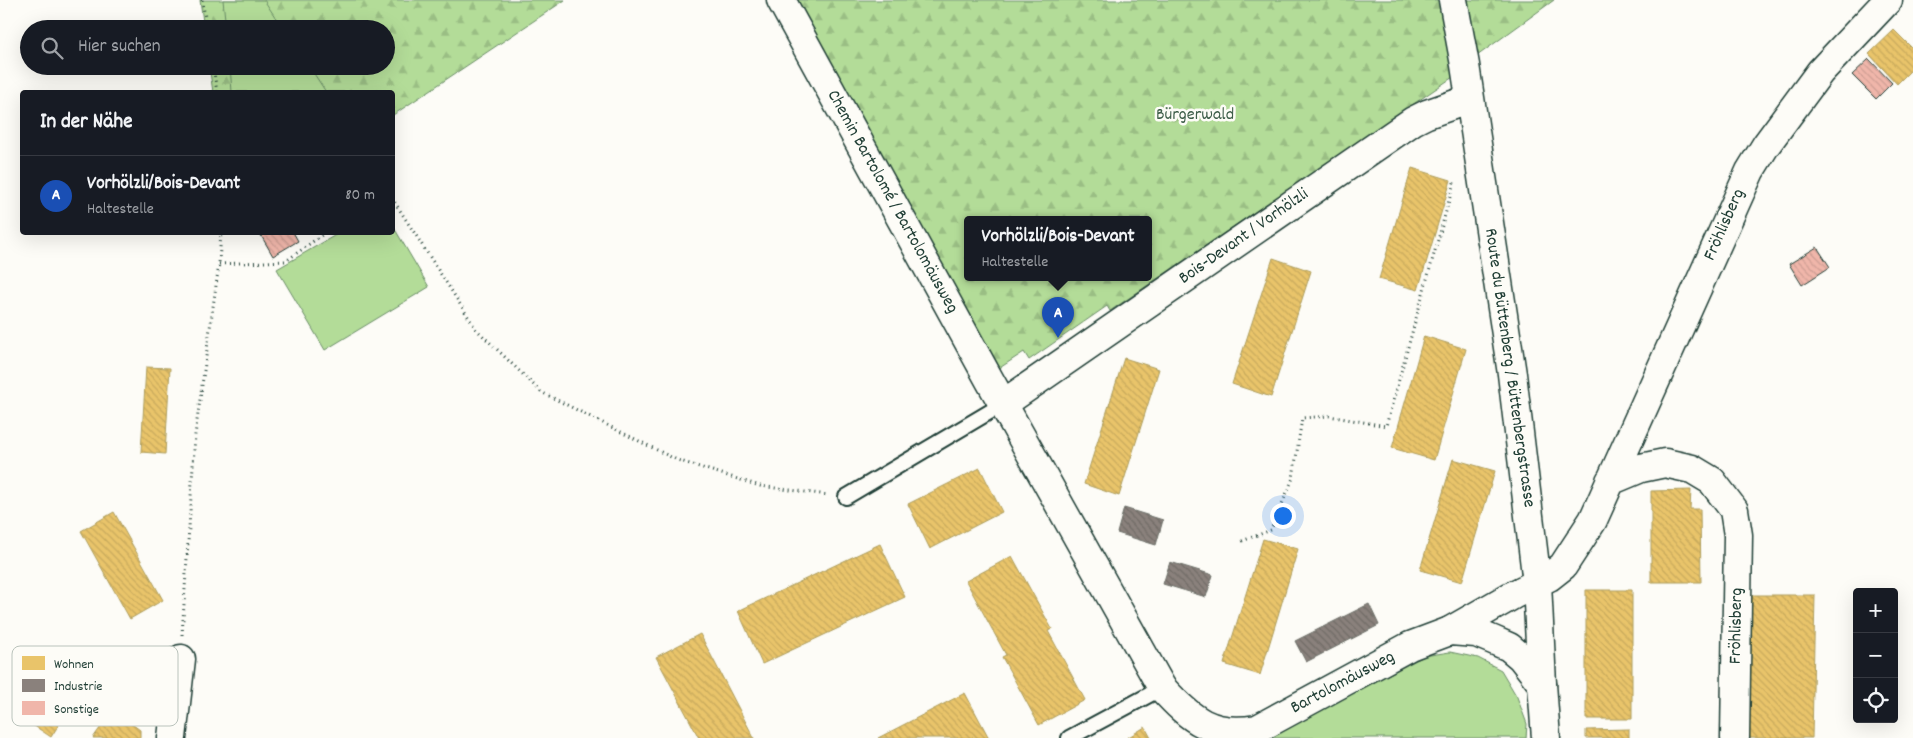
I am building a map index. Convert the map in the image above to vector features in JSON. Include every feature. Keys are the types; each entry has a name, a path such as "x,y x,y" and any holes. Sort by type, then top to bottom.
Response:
{"street":[{"name":"Chemin Bartolomé / Bartolomäusweg","path":"781,0 1003,404"},
{"name":"Route du Büttenberg / Büttenbergstrasse","path":"1452,0 1470,99 1512,374 1537,584 1546,738"},
{"name":"Fröhlisberg","path":"1537,584 1563,566 1585,534 1750,171 1766,145 1820,72 1888,0"},
{"name":"Bois-Devant / Vorhölzli","path":"1003,404 1413,121 1470,99"},
{"name":"Bartolomäusweg","path":"1003,404 1162,688 1181,709 1205,725 1238,731 1257,729 1410,646 1450,631 1513,595 1537,584"},
{"name":"Fröhlisberg","path":"1610,481 1641,468 1665,463 1692,469 1712,481 1734,510 1738,534 1735,738"},
{"name":"Bartolomäusweg","path":"1450,631 1476,633 1509,648 1521,657 1542,684"},
{"path":"178,685 181,658"},
{"path":"1181,709 1200,738"}],"lane":[{"name":"Bois-Devant / Vorhölzli","path":"846,497 1003,404"},
{"path":"1069,738 1162,688"}],"path":[{"path":"202,0 205,20"},
{"path":"214,75 217,90"},
{"path":"1242,541 1271,530 1293,478 1302,418 1329,416 1386,426 1456,178 1461,177"},
{"path":"395,203 476,329 540,392 677,460 760,486 846,497"},
{"path":"181,658 195,435 219,264 221,235"},
{"path":"219,264 286,260 322,235"}],"green space":[{"path":"200,0 565,0 395,114 395,90 213,90 210,75 395,75 395,20 203,20"},
{"path":"223,0 264,0 277,20 225,20"},
{"name":"Bürgerwald","path":"796,0 1554,0 1477,56 1453,77 1110,311 1107,306 1029,360 1024,352 995,371"},
{"path":"231,75 315,75 325,90 232,90"},
{"path":"395,229 429,287 325,350 277,269 336,235 395,235"},
{"path":"1450,652 1478,658 1501,670 1517,697 1527,724 1526,738 1267,738 1424,656"}],"building: Wohnen":[{"path":"1894,30 1913,49 1913,68 1897,84 1869,54"},
{"path":"1412,168 1451,180 1418,290 1379,279"},
{"path":"1273,258 1311,271 1271,397 1232,384"},
{"path":"1424,336 1466,349 1434,460 1392,448"},
{"path":"1124,358 1159,369 1119,496 1084,484"},
{"path":"146,367 170,368 165,454 141,452"},
{"path":"1453,459 1495,471 1462,582 1420,570"},
{"path":"980,468 1002,512 930,549 908,504"},
{"path":"1691,490 1690,509 1700,509 1701,582 1651,582 1651,491"},
{"path":"114,512 163,600 130,619 81,531"},
{"path":"1263,539 1298,549 1260,675 1224,664"},
{"path":"880,544 905,597 762,664 738,611"},
{"path":"1012,556 1052,629 1048,631 1085,700 1039,725 1002,657 1006,655 966,581"},
{"path":"1586,590 1632,590 1632,719 1586,719"},
{"path":"1751,595 1815,595 1812,738 1748,738"},
{"path":"700,634 754,738 699,738 656,657"},
{"path":"965,693 989,738 878,738"},
{"path":"34,726 58,726 51,737"},
{"path":"102,726 135,726 140,730 140,738 93,738"},
{"path":"1145,727 1151,738 1127,738"},
{"path":"1629,729 1629,738 1586,738 1586,730"}],"building: Industrie":[{"path":"1124,508 1163,520 1156,545 1117,533"},
{"path":"1170,562 1213,575 1206,597 1163,584"},
{"path":"1369,604 1379,625 1306,662 1295,641"}],"building: Sonstige":[{"path":"1869,59 1892,83 1876,99 1852,75"},
{"path":"261,235 295,235 298,241 273,256"},
{"path":"1817,247 1830,267 1802,285 1789,264"}],"place":[{"name":"Vorhölzli/Bois-Devant","path":"1058,338"}]}
